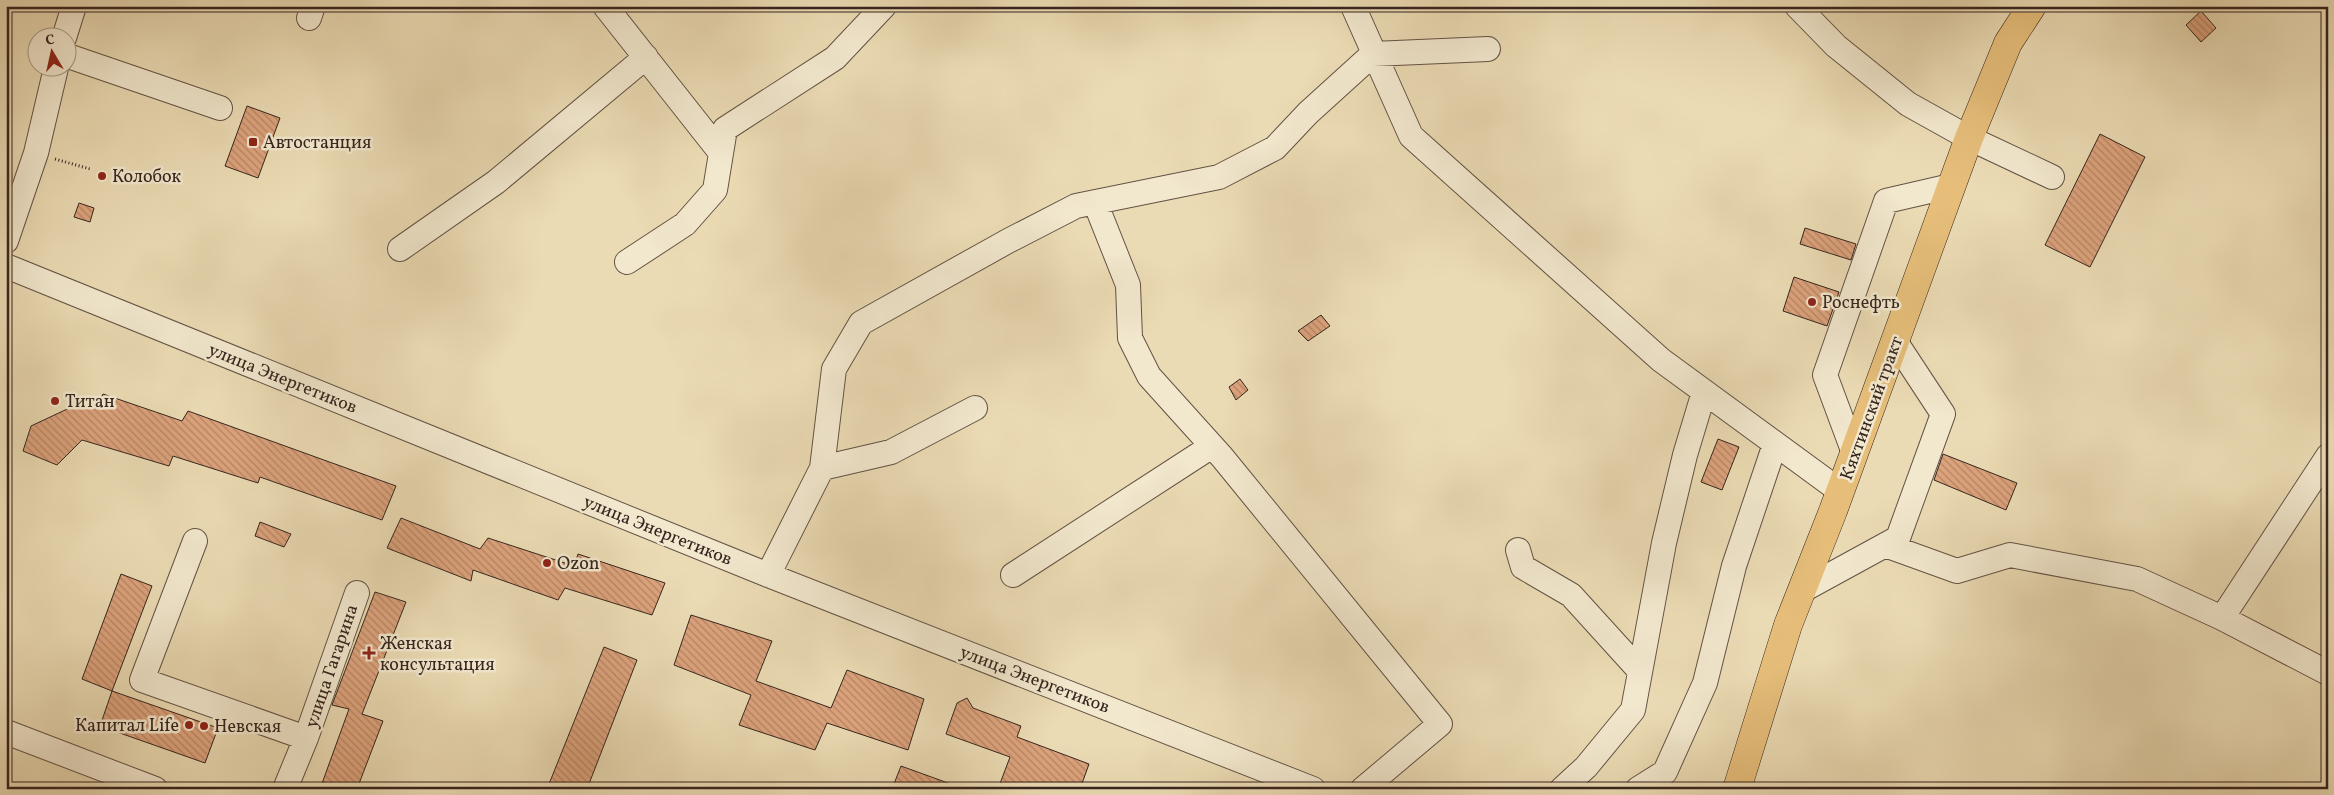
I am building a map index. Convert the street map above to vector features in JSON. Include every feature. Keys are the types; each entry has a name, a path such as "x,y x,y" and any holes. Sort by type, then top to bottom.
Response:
{"highway":[{"name":"Кяхтинский тракт","path":"1737,789 1788,625 1840,491 1969,138 2008,43 2032,6"}],"street":[{"path":"67,28 74,6"},
{"path":"605,6 721,153"},
{"path":"627,262 685,224 715,190 725,128 835,58 884,6"},
{"path":"1353,6 1411,136 1660,360 1840,491"},
{"path":"1797,6 1836,46 1908,104 1969,138 2052,177"},
{"path":"768,575 822,468 834,368 861,323 1008,241 1076,206 1219,177 1276,148 1308,113 1373,54 1488,48"},
{"path":"400,249 496,182 646,57"},
{"path":"78,59 220,108"},
{"path":"9,226 36,153 54,78"},
{"path":"1854,453 1825,375 1886,201 1952,186"},
{"path":"1096,202 1128,285 1130,338 1149,376 1212,446 1440,724 1363,789"},
{"name":"улица Энергетиков","path":"6,266 768,575 1313,789"},
{"path":"1801,591 1898,538 1943,414 1895,341"},
{"path":"1562,789 1586,767 1633,710 1666,534 1685,455 1704,392"},
{"path":"822,468 892,452 976,408"},
{"path":"1638,789 1665,772 1705,683 1734,566 1775,444"},
{"path":"1013,574 1212,446"},
{"path":"2222,618 2328,456"},
{"name":"улица Гагарина","path":"195,541 142,680 306,738"},
{"path":"1884,545 1957,571 2010,555 2138,579 2222,618 2328,673"},
{"path":"1518,550 1523,567 1571,595 1640,671"},
{"name":"улица Гагарина","path":"286,789 357,593"},
{"path":"6,732 155,789"}],"path":[{"path":"36,153 90,169"}],"building":[{"path":"2201,11 2216,28 2201,42 2186,25"},
{"name":"Автостанция","path":"247,106 280,118 258,178 225,166"},
{"path":"2100,134 2145,157 2090,267 2045,245"},
{"path":"79,203 94,208 90,222 74,217"},
{"path":"1805,228 1856,244 1851,260 1800,244"},
{"name":"Роснефть","path":"1794,277 1839,292 1827,326 1783,311"},
{"path":"1321,315 1330,326 1308,341 1298,331"},
{"path":"1240,379 1248,390 1236,400 1229,387"},
{"path":"103,394 182,421 188,411 396,486 382,520 260,477 258,483 173,456 169,466 82,440 57,465 23,451 31,426 80,403 96,408"},
{"path":"1718,439 1739,447 1722,490 1701,482"},
{"path":"1943,454 2017,483 2006,510 1934,480"},
{"path":"401,518 480,549 488,538 574,566 578,554 665,583 652,615 565,588 558,600 473,570 471,581 387,548"},
{"path":"260,522 291,534 284,547 255,536"},
{"path":"121,574 152,586 112,691 82,679"},
{"path":"375,592 406,602 362,714 383,721 357,789 320,789 349,709 332,705"},
{"path":"691,615 772,641 756,681 831,708 847,670 924,699 908,750 827,723 815,750 739,725 751,695 674,665"},
{"path":"604,647 637,660 587,789 547,789"},
{"path":"112,691 218,728 205,763 100,726"},
{"path":"967,698 973,708 1021,726 1017,737 1089,764 1080,789 998,789 1010,757 946,734 957,703"},
{"path":"901,766 959,787 959,789 892,789"}],"place":[{"name":"Автостанция","path":"253,142"},
{"name":"Колобок","path":"102,176"},
{"name":"Роснефть","path":"1812,302"},
{"name":"Титан","path":"55,401"},
{"name":"Ozon","path":"547,563"},
{"name":"Женская консультация","path":"369,653"},
{"name":"Капитал Life","path":"189,725"},
{"name":"Невская","path":"204,726"}]}
